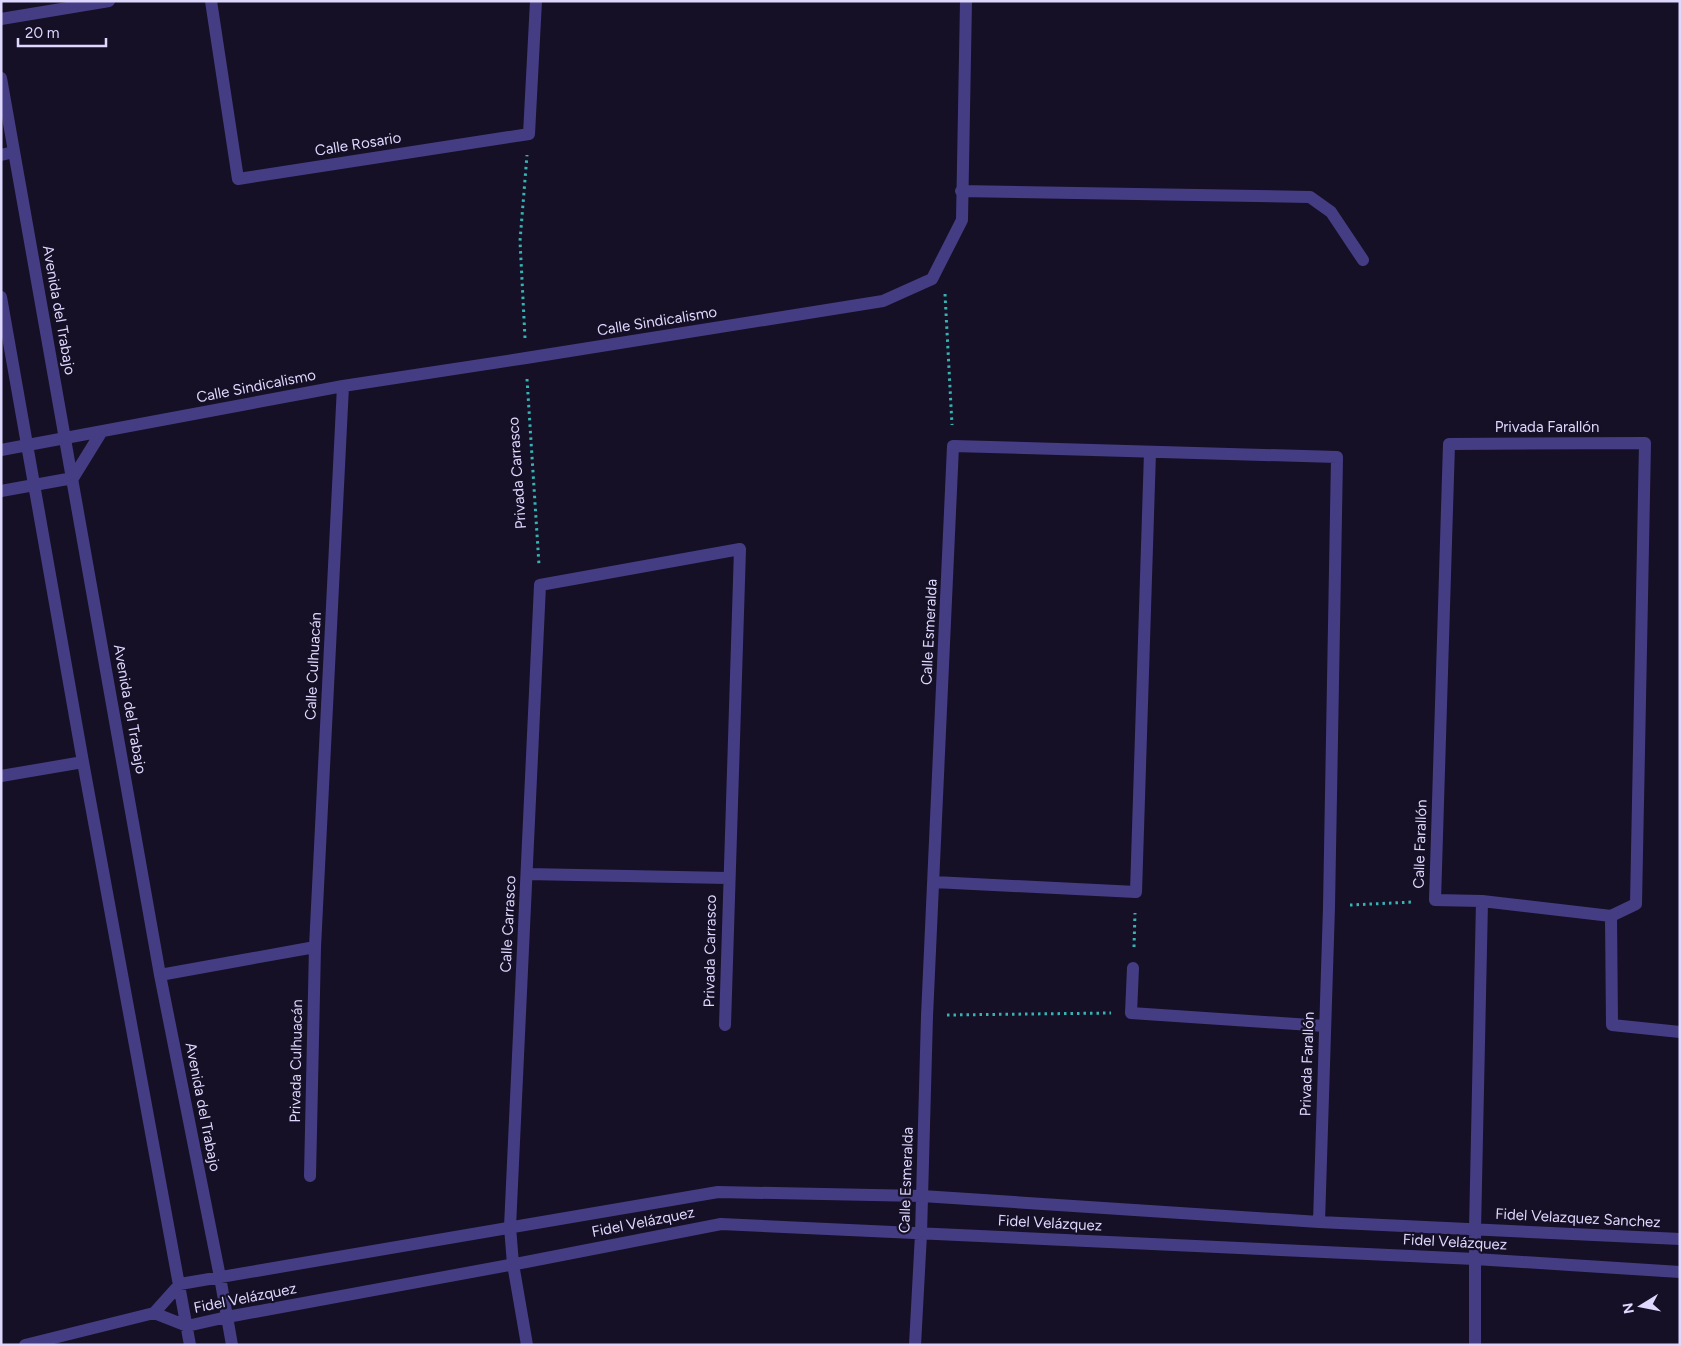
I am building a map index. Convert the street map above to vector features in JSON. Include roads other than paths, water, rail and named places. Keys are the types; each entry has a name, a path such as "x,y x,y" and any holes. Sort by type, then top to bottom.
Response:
{"street":[{"path":"1,18 109,1"},
{"name":"Calle Rosario","path":"211,1 238,179 528,134 536,1"},
{"name":"Calle Sindicalismo","path":"1,450 343,386 883,301 932,279 962,220 961,191 966,1"},
{"name":"Avenida del Trabajo","path":"1,78 8,153 72,478 160,975 232,1345"},
{"path":"961,191 1310,197 1331,212 1363,260"},
{"path":"1,297 83,762 190,1345"},
{"name":"Calle Culhuacán","path":"316,947 343,386"},
{"path":"1,491 72,478 102,432"},
{"name":"Privada Farallón","path":"1449,444 1646,443 1636,904 1611,916"},
{"name":"Calle Farallón","path":"1449,444 1435,900 1482,901 1611,916"},
{"name":"Calle Esmeralda","path":"915,1345 921,1234 927,1016 953,446 1150,452"},
{"path":"934,882 1136,892 1150,452"},
{"name":"Privada Farallón","path":"1150,452 1337,457 1329,907 1318,1222"},
{"name":"Calle Carrasco","path":"527,1345 513,1264 510,1227 540,585 740,549 728,878"},
{"path":"1,776 83,762"},
{"path":"526,874 728,878"},
{"name":"Privada Carrasco","path":"725,1025 728,878"},
{"path":"1475,1345 1475,1230 1482,901"},
{"path":"1611,916 1612,1025 1680,1032"},
{"path":"160,975 316,947"},
{"name":"Privada Culhuacán","path":"310,1176 316,947"},
{"path":"1133,968 1132,1013 1325,1026"},
{"name":"Fidel Velázquez","path":"1475,1230 1318,1222 922,1196 718,1192 180,1284 154,1313 187,1326 721,1224 1475,1259 1680,1272"},
{"name":"Fidel Velazquez Sanchez","path":"1475,1230 1680,1239"},
{"path":"25,1345 154,1313"}]}
